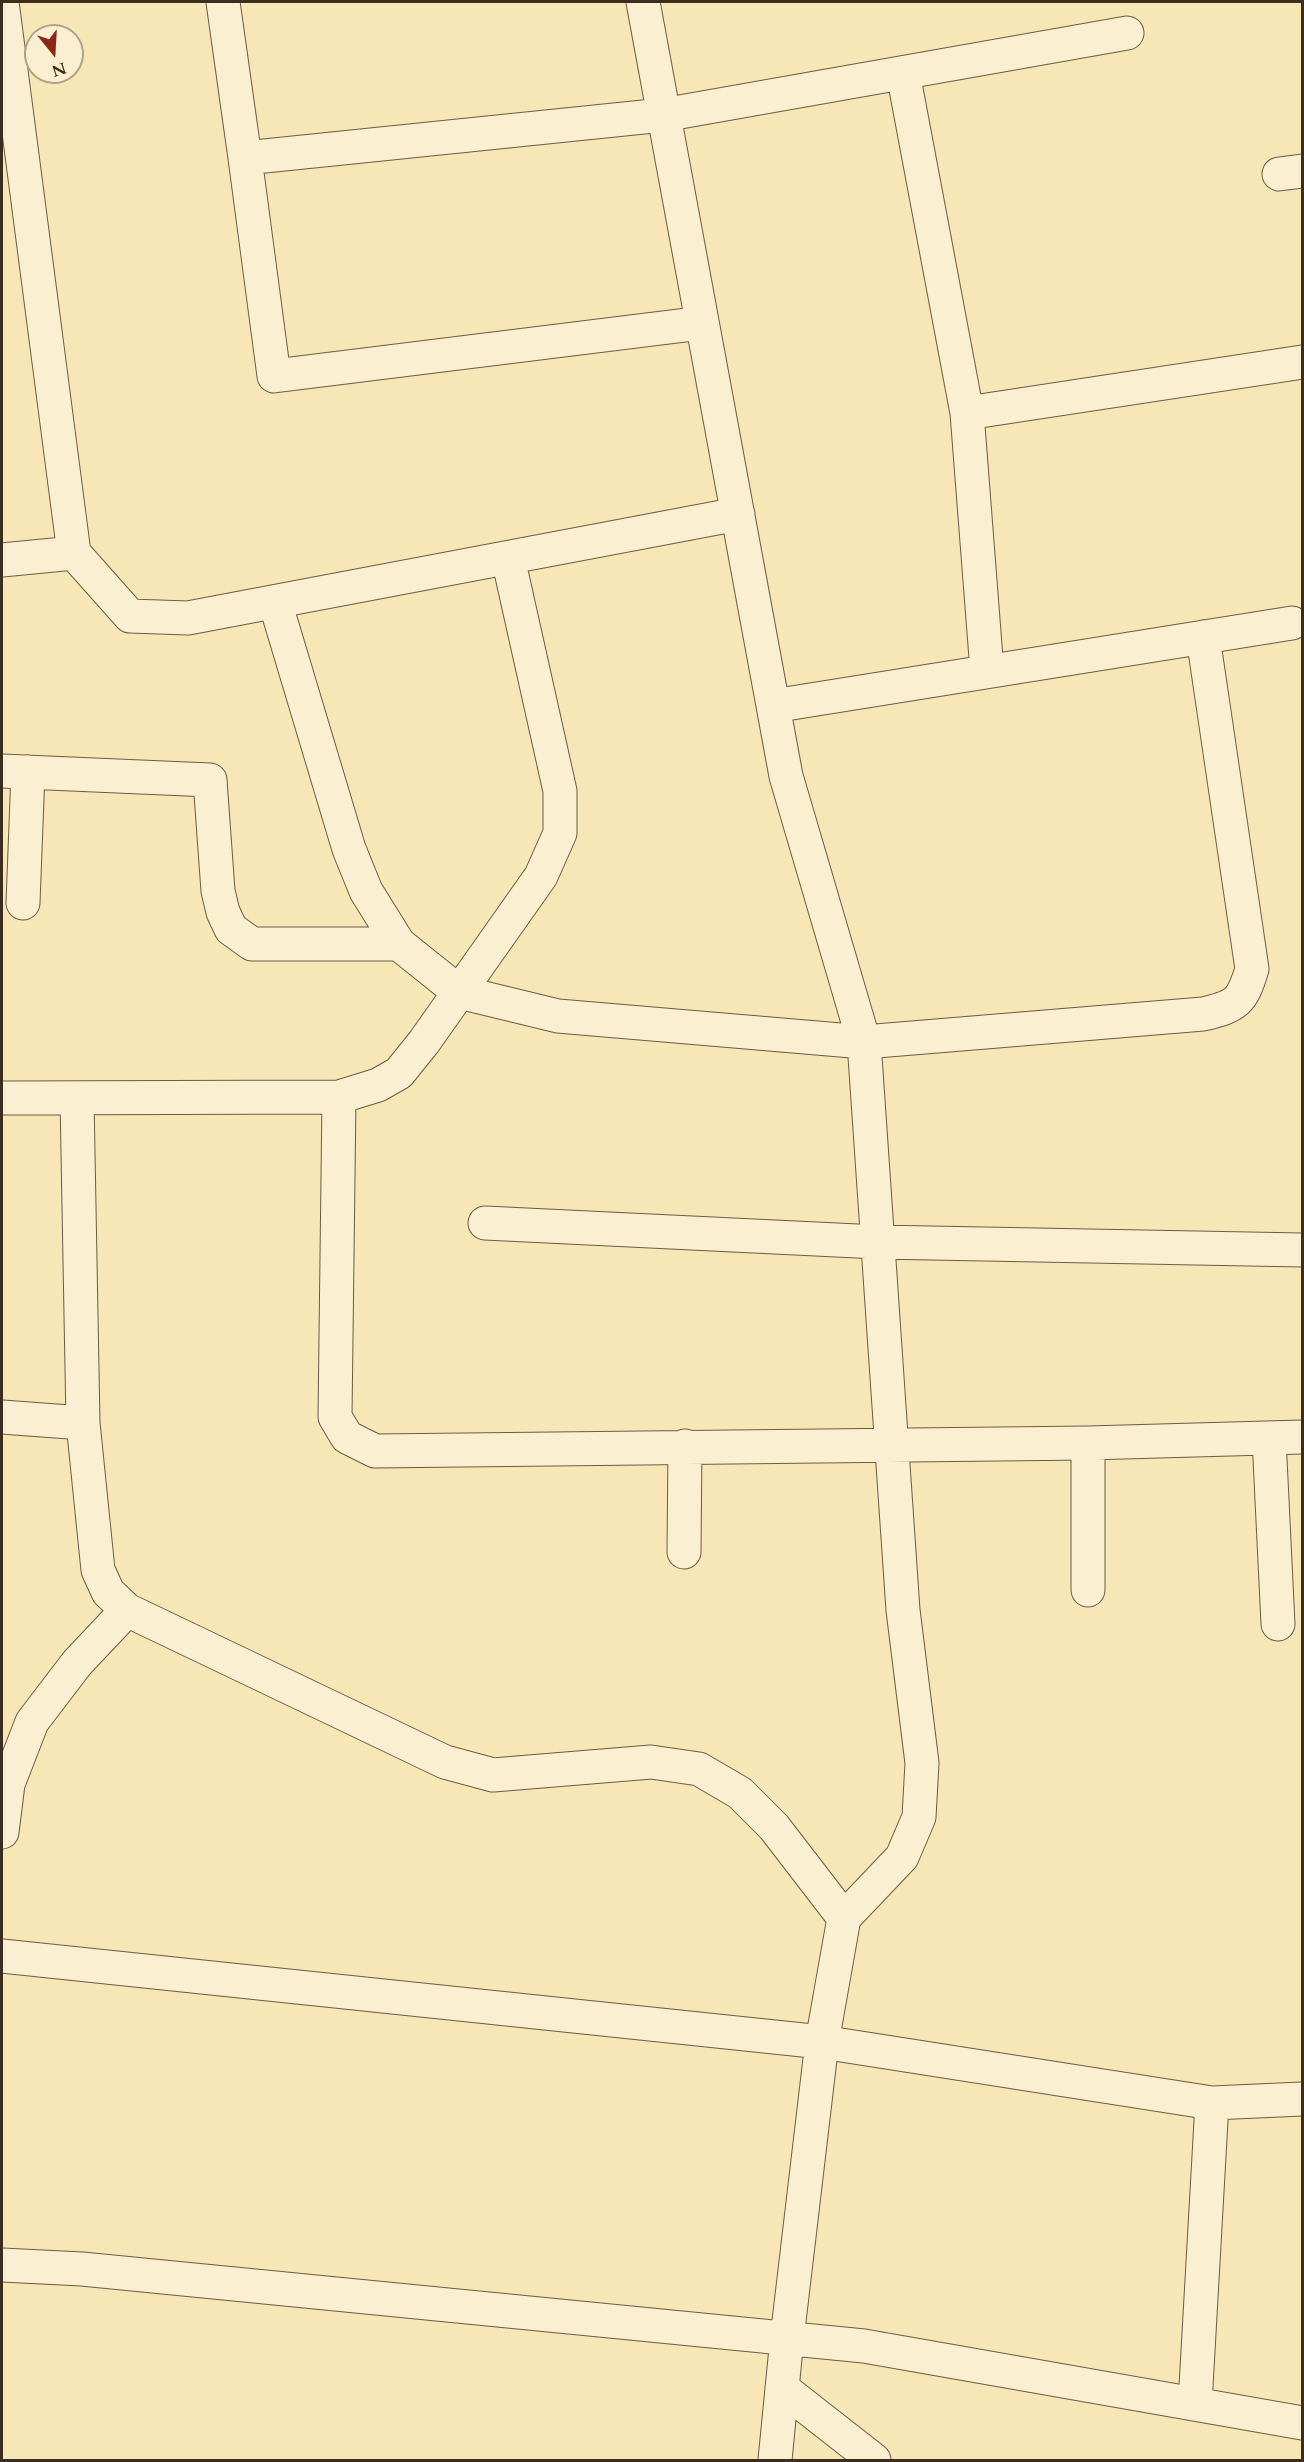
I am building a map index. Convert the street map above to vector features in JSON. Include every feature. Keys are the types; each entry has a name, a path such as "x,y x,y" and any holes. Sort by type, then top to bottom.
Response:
{"street":[{"path":"2,2 11,142 74,553 130,616 188,618 738,514"},
{"path":"223,2 274,376 702,323"},
{"path":"643,2 786,776 864,1042 903,1611 922,1763 919,1816 902,1857 844,1918 822,2042 775,2460"},
{"path":"245,158 663,115 1127,33"},
{"path":"903,73 967,412 987,671"},
{"path":"967,412 1302,362"},
{"path":"2,560 74,553"},
{"path":"2,1098 339,1097 378,1085 399,1073 424,1042 541,876 560,833 560,791 508,558"},
{"path":"275,602 349,849 366,891 399,944 459,992 558,1016 864,1042 1203,1014 1227,1008 1244,994 1252,969 1203,637"},
{"path":"774,706 1292,623"},
{"path":"23,903 15,772 210,780 218,891 223,912 231,929 252,944 399,944"},
{"path":"339,1097 335,1417 347,1437 375,1451 1088,1443 1302,1437"},
{"path":"77,1098 83,1423 98,1570 108,1592 126,1610 445,1762 493,1775 651,1762 699,1769 740,1793 774,1827 844,1918"},
{"path":"486,1222 878,1242 1302,1250"},
{"path":"2,1417 83,1423"},
{"path":"1269,1438 1278,1624"},
{"path":"1088,1443 1088,1590"},
{"path":"684,1552 685,1446"},
{"path":"2,1832 8,1784 32,1722 77,1663 126,1610"},
{"path":"2,1956 822,2042 1212,2103 1302,2099"},
{"path":"1195,2404 1212,2103"},
{"path":"2,2265 93,2270 864,2346 1302,2423"},
{"path":"782,2388 874,2460"}]}
